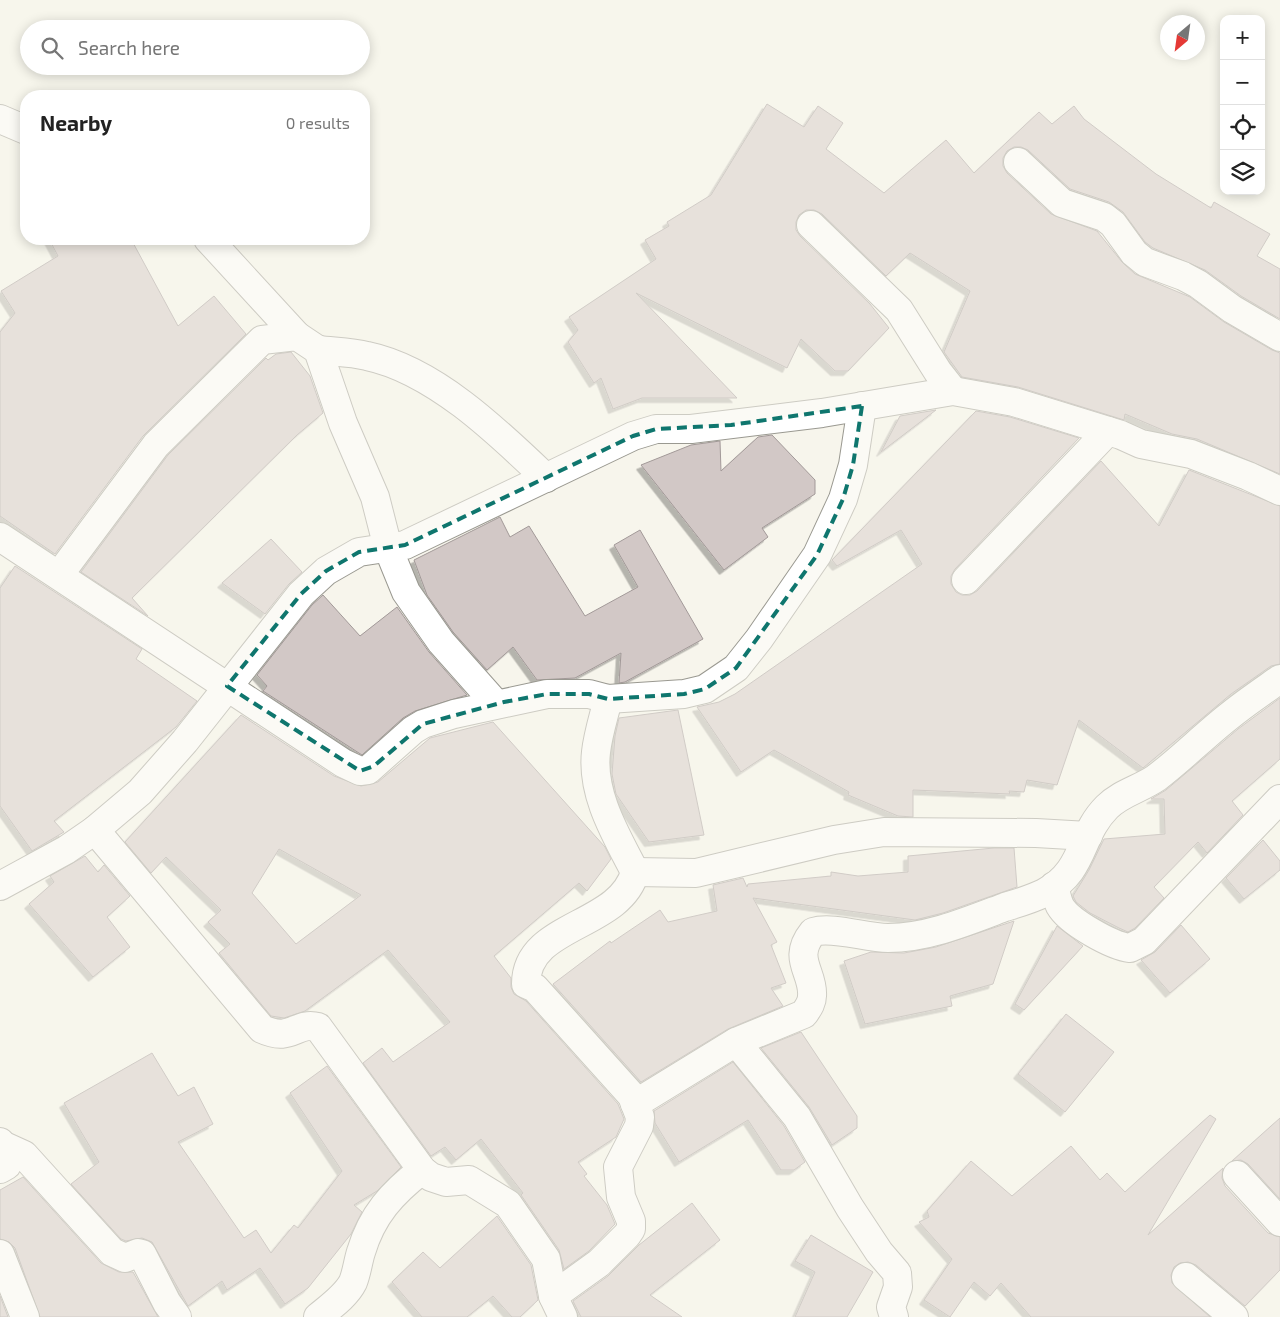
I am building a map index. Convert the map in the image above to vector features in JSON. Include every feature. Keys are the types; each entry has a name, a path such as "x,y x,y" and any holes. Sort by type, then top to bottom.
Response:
{"street":[{"path":"0,119 20,127"},
{"path":"1018,162 1062,202 1104,217 1113,224 1134,253 1145,262 1191,280 1232,309 1280,337"},
{"path":"811,225 899,310 938,372 953,391"},
{"path":"214,245 307,343 375,497 388,548 406,592 442,642 496,704"},
{"path":"59,575 156,445 262,340 307,343 367,355 392,363 425,380 483,420 546,478"},
{"path":"0,886 66,850 95,830 140,792 185,741 301,594 326,571 359,552 405,545 633,436 656,429 731,425 953,391 1014,402 1141,444 1191,454 1248,476 1280,491"},
{"path":"0,537 343,763 360,771 374,766 392,747 423,724 496,704 547,694 588,694 608,699 684,694 704,689 736,668 817,555 843,499 854,465 862,406"},
{"path":"966,580 1108,432"},
{"path":"635,1104 736,1042 804,1014 812,996 804,967 804,951 807,941 813,932 832,931 889,938 921,934 981,916 1043,894 1066,878 1074,867 1097,819 1116,799 1155,778 1229,716 1280,679"},
{"path":"558,1306 631,1229 631,1221 621,1197 618,1167 638,1132 640,1116 632,1096 535,988 526,984 527,968 537,952 618,901 632,884 635,872 610,822 597,785 596,752 608,699"},
{"path":"1054,886 1059,905 1067,914 1112,942 1130,948 1144,941 1280,799"},
{"path":"95,830 262,1029 278,1035 309,1026 318,1028 323,1032 333,1049 422,1170 431,1177 446,1182 469,1180 508,1204 546,1259 558,1306"},
{"path":"635,872 696,873 834,840 884,832 1036,832 1088,836"},
{"path":"736,1042 797,1117 850,1208 879,1252 897,1273 898,1287 891,1307 894,1317"},
{"path":"1,1152 24,1155 112,1252 124,1258 138,1253 142,1254 167,1303 177,1317"},
{"path":"318,1317 344,1294 353,1282 366,1239 388,1200 396,1190 422,1170"},
{"path":"1237,1175 1280,1222"},
{"path":"0,1254 25,1317"},
{"path":"1186,1277 1234,1317"}],"highlighted area":[{"path":"862,406 853,465 843,499 817,555 736,668 705,689 684,694 608,699 589,694 547,694 504,702 423,724 374,766 360,771 227,686 301,594 326,571 359,552 405,545 633,436 656,429 731,425"}],"building":[{"path":"767,104 804,127 818,106 843,123 826,149 884,193 946,140 974,173 1039,112 1052,124 1074,106 1084,119 1156,174 1211,208 1214,202 1270,234 1257,256 1280,269 1280,319 1241,296 1205,270 1153,248 1145,242 1123,212 1109,202 1070,189 1028,150 1014,147 1007,151 1003,158 1003,166 1007,173 1051,214 1097,231 1122,262 1135,274 1190,297 1224,322 1280,353 1280,474 1197,439 1172,434 1125,414 1124,420 1018,387 962,377 944,352 970,291 910,253 886,276 822,214 814,210 806,210 799,215 796,222 796,230 870,304 889,328 848,371 835,371 801,339 787,368 636,293 737,398 642,398 613,409 601,378 594,383 568,342 578,330 569,317 656,259 645,240 669,226 667,222 711,195"},
{"path":"52,245 134,245 178,326 214,296 246,334 143,436 55,554 0,516 0,332 15,313 1,291 58,256"},
{"path":"291,352 310,376 323,413 297,435 132,598 148,616 81,572 168,455 266,358 268,360 276,354"},
{"path":"936,410 881,452 900,416"},
{"path":"976,411 1010,417 1079,438 955,569 951,576 951,584 956,592 962,595 970,595 977,591 1101,461 1159,526 1189,470 1280,506 1280,664 1271,666 1231,694 1143,768 1079,720 1057,785 1027,780 1024,792 1009,791 1010,794 913,790 913,817 898,816 848,795 849,792 774,750 741,772 697,707 719,702 735,694 922,564 901,530 837,566 832,560"},
{"path":"772,435 815,480 815,494 762,528 768,537 724,570 641,465 691,445 720,441 721,471 758,437"},
{"path":"500,517 510,537 529,526 585,616 638,587 614,545 640,530 703,639 625,682 619,683 621,653 575,678 537,680 513,647 487,670 453,632 427,595 414,560"},
{"path":"271,539 302,572 289,584 265,614 222,583"},
{"path":"15,566 142,649 136,659 197,701 176,727 54,821 64,832 32,851 0,806 0,588"},
{"path":"323,595 360,636 397,607 429,652 467,695 415,711 403,718 362,755 263,691 267,686 257,675 312,605"},
{"path":"1280,698 1280,759 1232,801 1243,815 1207,853 1198,842 1154,887 1164,898 1135,928 1128,932 1090,913 1076,902 1073,896 1089,870 1104,839 1165,834 1164,799 1151,799 1166,790 1238,729"},
{"path":"678,710 704,835 649,842 616,794 612,774 615,736 619,718"},
{"path":"241,715 334,776 361,786 378,782 430,738 493,722 605,847 611,859 587,891 579,883 494,956 511,978 511,987 514,994 526,1001 618,1104 624,1119 616,1137 578,1162 587,1174 584,1176 607,1205 615,1224 589,1251 564,1269 559,1250 521,1195 523,1193 481,1139 456,1160 445,1147 431,1156 363,1063 382,1048 393,1062 450,1022 388,950 305,1011 284,1018 271,1016 219,953 230,944 208,922 221,910 166,857 151,873 125,842","holes":["279,849 361,895 296,944 252,893"]},
{"path":"1263,840 1280,861 1280,870 1244,899 1226,878"},
{"path":"994,848 1014,848 1017,887 943,913 915,920 753,898 777,942 771,945 786,983 771,988 783,1006 728,1029 641,1082 553,984 610,941 611,943 660,910 668,922 717,911 713,885 743,878 747,887 748,884 831,876 831,872 858,876 908,872 908,856"},
{"path":"85,856 98,872 104,865 130,896 107,917 130,947 93,977 29,904 54,882 50,876"},
{"path":"1014,921 993,984 950,996 952,1006 865,1024 844,961 871,952 904,953 936,947"},
{"path":"1181,925 1210,959 1170,993 1141,960 1155,952"},
{"path":"1057,926 1083,946 1024,1010 1015,1004"},
{"path":"1066,1014 1114,1052 1065,1112 1018,1074"},
{"path":"801,1032 857,1116 857,1128 832,1145 809,1107 761,1048"},
{"path":"152,1053 178,1096 194,1087 213,1124 178,1142 244,1238 256,1230 271,1253 294,1225 298,1228 342,1171 290,1093 327,1066 401,1167 377,1191 354,1205 362,1212 351,1234 308,1288 285,1304 260,1268 227,1290 222,1281 188,1306 152,1242 142,1238 126,1241 121,1239 71,1184 99,1162 64,1103"},
{"path":"733,1062 784,1126 805,1162 794,1170 781,1170 748,1120 679,1162 655,1123 654,1111"},
{"path":"1210,1115 1216,1119 1148,1235 1223,1168 1222,1178 1225,1186 1268,1233 1280,1237 1280,1270 1245,1306 1196,1265 1188,1262 1180,1263 1174,1267 1171,1275 1172,1283 1210,1317 1031,1317 1001,1283 990,1296 974,1282 950,1317 924,1300 952,1259 919,1222 929,1217 927,1211 971,1161 1012,1196 1071,1146 1100,1180 1107,1173 1125,1192"},
{"path":"1280,1118 1280,1199 1248,1164 1241,1160 1232,1161"},
{"path":"23,1177 101,1263 119,1272 133,1272 158,1317 40,1317 15,1248 9,1242 0,1239 0,1190"},
{"path":"692,1203 720,1240 650,1295 682,1317 581,1317 573,1301 608,1276 639,1245"},
{"path":"497,1216 531,1265 538,1300 520,1317 512,1317 493,1296 467,1317 422,1317 392,1282 423,1252 440,1268"},
{"path":"811,1235 873,1272 847,1317 795,1317 815,1272 795,1261"},
{"path":"0,1296 8,1317 0,1317"}]}
